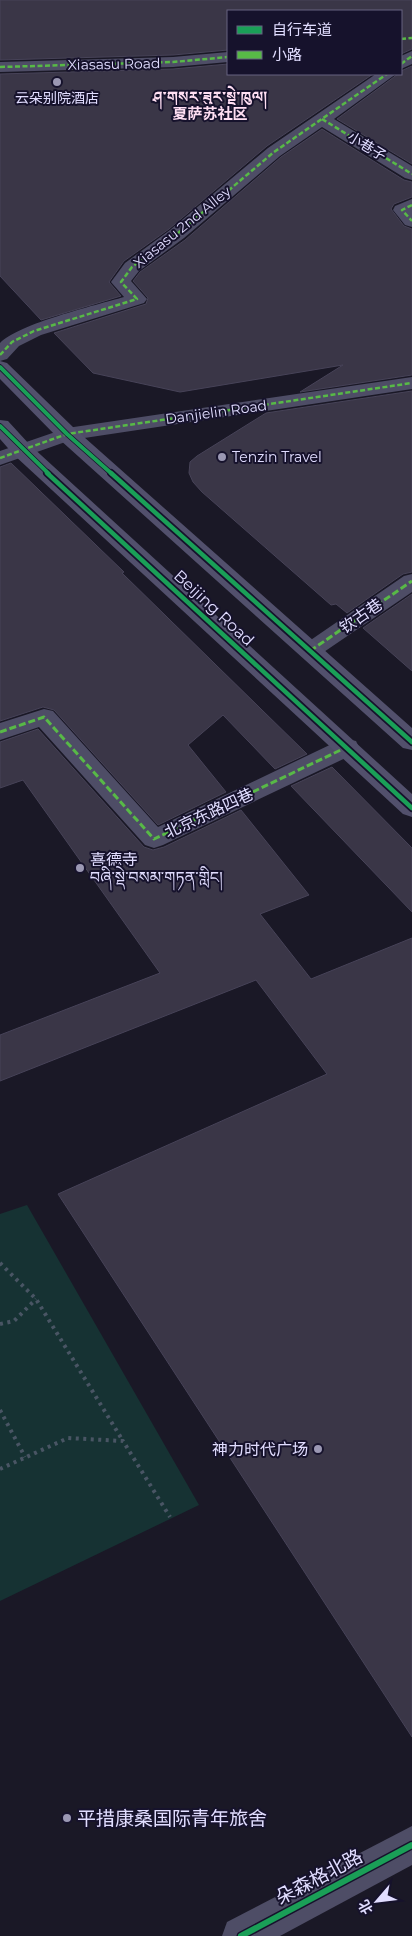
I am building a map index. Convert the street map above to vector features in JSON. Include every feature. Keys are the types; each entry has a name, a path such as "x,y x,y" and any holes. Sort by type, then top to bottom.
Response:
{"main road":[{"name":"Beijing Road","path":"0,367 67,434 412,742"},
{"name":"Beijing Road","path":"0,426 22,450 412,808"}],"street":[{"name":"Xiasasu Road","path":"0,67 173,62 227,57"},
{"name":"Xiasasu 2nd Alley","path":"0,355 12,342 34,332 137,299 121,282 132,267 177,234 274,152 386,75"},
{"name":"小巷子","path":"322,119 412,174"},
{"path":"412,204 402,210 412,221"},
{"name":"Danjielin Road","path":"0,458 67,434 412,382"},
{"name":"钦古巷","path":"310,651 412,581"},
{"name":"北京东路四巷","path":"0,732 44,717 154,839 347,748"},
{"name":"朵森格北路","path":"241,1936 412,1845"}],"path":[{"path":"0,1263 36,1299 170,1517"},
{"path":"0,1324 14,1321 36,1299"},
{"path":"0,1410 25,1457"},
{"path":"0,1468 68,1438 123,1441"}],"green space":[{"path":"27,1205 199,1505 0,1601 0,1214"}],"building":[{"path":"0,0 412,0 412,49 402,54 402,10 227,10 227,50 173,55 0,60"},
{"path":"227,64 227,75 372,75 267,146 169,229 124,261 109,282 121,296 41,320 0,276 0,74 173,69"},
{"path":"412,66 412,164 337,119 397,75 402,75 402,71"},
{"path":"322,129 404,180 412,182 412,197 394,204 391,209 404,226 412,229 412,375 300,392 343,365 180,392 93,373 54,333 146,304 148,298 133,281 140,272 185,240 281,157"},
{"path":"412,391 412,572 403,574 347,613 336,604 331,605 202,492 193,482 189,473 190,462 197,456 266,413"},
{"path":"11,463 307,754 275,769 223,715 188,745 226,792 158,825 54,710 43,707 0,721 0,467"},
{"path":"412,594 412,671 363,628"},
{"name":"神力时代广场","path":"38,729 144,847 153,850 164,847 241,810 309,895 260,914 311,979 412,938 412,1737 58,1194 327,1074 256,980 0,1081 0,1035 160,973 23,780 0,788 0,742"},
{"path":"332,767 412,848 412,912 291,786"}],"marked path":[{"path":"402,39 412,38"},
{"path":"402,63 412,56"},
{"path":"0,67 173,62 227,57"},
{"path":"0,355 12,342 34,331 137,299 121,282 132,267 177,234 274,152 386,75"},
{"path":"322,119 412,174"},
{"path":"412,205 402,210 412,221"},
{"path":"0,458 67,434 412,383"},
{"path":"310,651 412,581"},
{"path":"0,732 44,717 154,839 347,747"}],"cycle path":[{"path":"0,367 67,434 412,742"},
{"path":"0,426 22,450 412,808"},
{"path":"241,1936 412,1845"}],"place":[{"name":"云朵别院酒店","path":"57,82"},
{"name":"Tenzin Travel","path":"222,457"},
{"name":"喜德寺 བཞི་སྡེ་བསམ་གཏན་གླིང།","path":"80,868"},
{"name":"神力时代广场","path":"318,1449"},
{"name":"平措康桑国际青年旅舍","path":"67,1818"}],"district":[{"name":"ཤ་གསར་ཟུར་སྡེ་ཁུལ། 夏萨苏社区","path":"210,104"}]}
